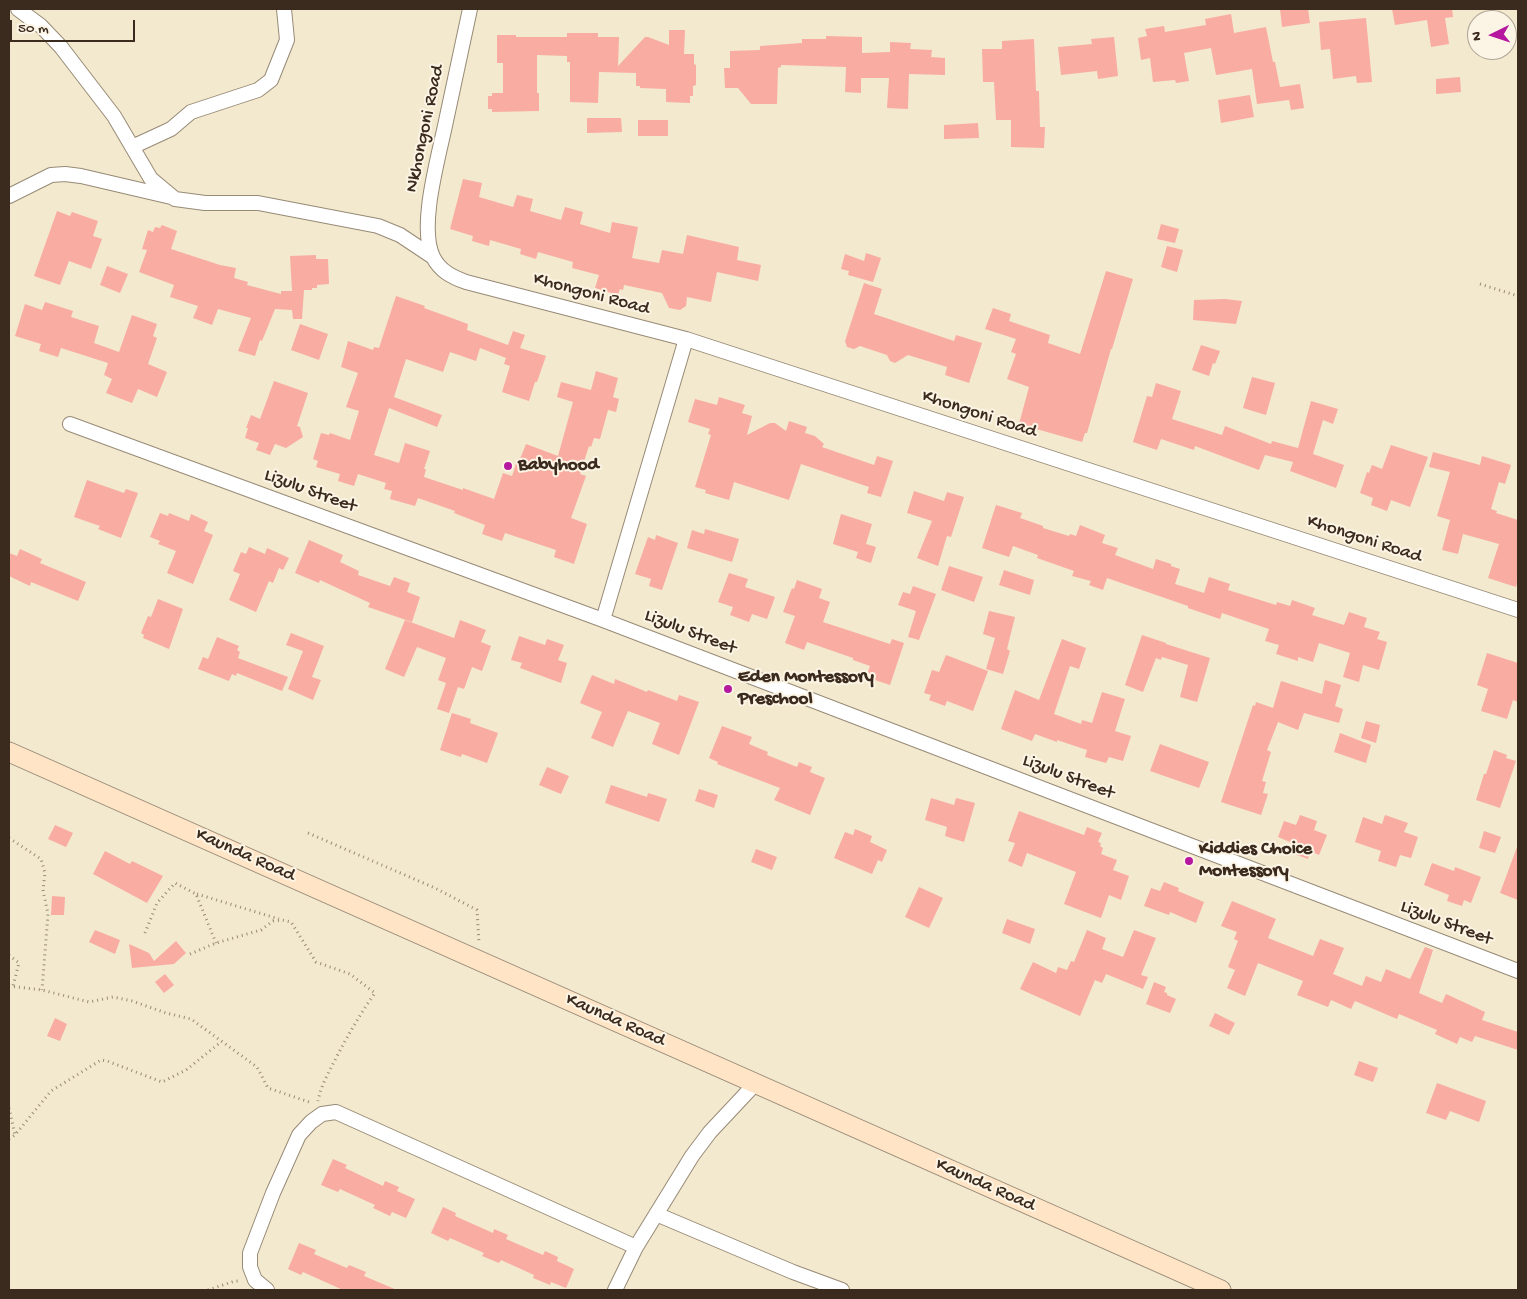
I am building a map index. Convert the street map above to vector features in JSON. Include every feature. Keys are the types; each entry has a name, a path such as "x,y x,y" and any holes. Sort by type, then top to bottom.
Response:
{"main road":[{"name":"Kaunda Road","path":"9,752 1221,1290"}],"street":[{"path":"18,9 41,26 60,46 114,116 151,179 175,198"},
{"path":"132,147 170,129 191,112 258,90 272,80 287,40 284,9"},
{"name":"Nkhongoni Road","path":"433,256 429,240 429,205 470,9"},
{"name":"Khongoni Road","path":"9,196 51,175 65,174 205,203 258,203 378,226 400,235 433,256 441,268 451,276 466,282 686,339 1518,610"},
{"path":"603,620 686,339"},
{"name":"Lizulu Street","path":"70,424 603,620 1518,971"},
{"path":"615,1290 636,1247 692,1156 710,1132 755,1084"},
{"path":"267,1290 255,1280 250,1267 250,1253 273,1192 299,1135 311,1122 322,1114 336,1112 636,1247"},
{"path":"656,1214 793,1272 842,1290"}],"path":[{"path":"1480,284 1518,296"},
{"path":"308,833 435,888 477,910 480,961"},
{"path":"9,838 41,859 45,874 43,890 48,914 42,990"},
{"path":"9,955 19,963 11,986 42,990 89,1002 113,997 132,1000 166,1013 191,1019 257,1067 268,1088 308,1103 317,1104 325,1079 358,1018 375,993 350,974 316,962 291,922 196,894 175,883 157,903 145,933"},
{"path":"196,894 216,943"},
{"path":"190,954 216,943 261,930 273,921 282,920"},
{"path":"9,1139 15,1135 50,1091 100,1060 162,1082 186,1070 221,1042"},
{"path":"9,1108 15,1135"},
{"path":"208,1290 235,1281 255,1280"}],"building":[{"path":"1280,9 1308,9 1310,23 1282,27"},
{"path":"1392,9 1452,9 1453,17 1445,18 1449,44 1431,47 1427,20 1395,25"},
{"path":"1231,14 1234,33 1266,27 1280,87 1300,84 1304,108 1291,110 1289,100 1257,104 1252,69 1216,75 1211,48 1184,53 1189,81 1176,83 1175,80 1153,82 1150,58 1141,60 1138,38 1147,36 1145,29 1164,26 1165,32 1206,25 1205,19"},
{"path":"1366,18 1372,82 1357,83 1356,76 1333,79 1330,49 1321,50 1319,22"},
{"path":"669,30 685,30 684,54 694,54 696,85 693,86 693,96 690,96 690,103 666,102 666,89 640,88 640,86 636,86 636,73 599,72 598,103 570,102 570,62 567,62 567,56 537,55 539,111 492,112 492,109 488,109 488,96 492,96 492,93 503,93 503,63 497,63 497,35 567,37 567,33 598,33 598,37 619,37 618,66 645,37 669,45"},
{"path":"826,36 862,37 862,53 890,52 890,42 911,43 910,49 932,50 931,57 945,58 945,75 909,74 908,109 887,108 889,78 861,78 861,93 845,92 846,67 781,65 778,68 777,104 751,104 738,88 725,88 724,68 730,68 730,51 760,50 760,46 802,43 802,39 826,39"},
{"path":"1114,37 1118,76 1098,79 1097,71 1061,75 1058,47 1092,44 1091,39"},
{"path":"1034,39 1036,91 1039,91 1040,127 1045,127 1044,148 1011,147 1011,120 996,120 994,82 983,82 982,49 1002,49 1002,41"},
{"path":"1460,77 1461,92 1436,94 1436,79"},
{"path":"1250,95 1254,117 1221,123 1218,100"},
{"path":"587,118 621,118 622,132 587,133"},
{"path":"638,120 668,120 668,136 638,136"},
{"path":"978,123 979,138 944,139 944,125"},
{"path":"463,179 482,183 479,197 513,207 517,195 533,199 530,211 561,220 565,207 583,212 580,224 610,233 612,222 638,227 632,258 659,263 662,250 683,254 687,235 739,247 737,260 761,265 758,281 717,272 711,302 687,297 686,306 680,310 669,308 662,293 624,285 623,290 620,289 618,295 595,288 599,275 572,268 573,262 538,252 536,259 520,254 521,249 490,240 489,246 472,241 473,236 450,229"},
{"path":"57,211 70,216 72,212 98,221 93,236 102,239 91,269 69,261 60,285 34,276"},
{"path":"1161,224 1179,229 1175,243 1157,239"},
{"path":"162,225 177,231 171,249 220,265 236,268 234,278 248,282 247,285 281,294 281,291 292,291 290,256 316,255 316,259 328,259 329,284 317,285 317,288 312,288 312,290 304,290 302,319 293,319 292,310 275,309 262,341 260,340 255,356 238,351 251,318 218,309 212,325 193,318 198,306 170,297 174,285 139,272 147,250 142,249 148,230 153,232 155,227 160,228"},
{"path":"1167,246 1183,250 1177,272 1161,267"},
{"path":"866,253 881,258 873,282 848,275 849,271 841,269 845,254 864,261"},
{"path":"107,266 128,274 120,293 100,285"},
{"path":"1106,271 1133,279 1087,433 1085,433 1082,442 1019,424 1029,387 1007,379 1016,354 1011,352 1016,339 985,329 993,308 1011,314 1009,321 1050,335 1048,343 1080,354"},
{"path":"864,283 882,289 874,314 954,341 956,335 982,343 969,383 945,375 947,367 908,355 895,363 890,361 887,355 860,346 854,349 847,347 845,341"},
{"path":"396,296 468,324 467,330 508,345 513,331 525,335 520,348 546,356 529,401 502,392 510,366 504,364 506,358 480,348 476,361 450,352 443,372 406,359 394,397 442,415 437,427 389,408 374,455 399,463 405,443 430,451 424,469 426,469 424,477 494,499 503,473 512,476 518,458 520,459 526,444 558,456 573,402 557,397 561,382 591,390 596,371 618,378 613,397 619,399 616,412 608,410 600,439 594,438 591,447 589,446 580,474 586,476 571,518 587,524 574,564 554,557 556,550 505,533 502,541 482,534 485,525 454,513 455,511 418,498 415,506 390,499 392,491 384,489 386,483 358,474 354,486 338,481 340,474 316,467 318,461 313,459 321,433 329,435 330,433 350,440 359,411 346,407 358,373 341,367 348,341 373,350 374,347 379,348"},
{"path":"1225,299 1242,301 1236,324 1193,320 1194,300"},
{"path":"45,302 73,311 71,317 99,326 94,343 119,352 132,315 157,324 153,336 157,338 148,364 167,372 157,397 138,389 132,403 106,393 112,379 104,375 108,363 61,348 58,357 39,351 41,344 15,336 25,304 42,310"},
{"path":"300,324 328,334 319,360 291,350"},
{"path":"1201,345 1220,351 1215,364 1213,363 1209,376 1192,370"},
{"path":"1252,377 1275,383 1266,415 1243,408"},
{"path":"274,381 308,393 297,426 300,427 303,437 286,448 275,444 270,455 256,450 259,443 245,438 248,428 246,428 251,415 260,419"},
{"path":"1156,383 1181,391 1172,419 1222,435 1225,426 1271,444 1272,441 1298,448 1311,401 1338,409 1333,424 1323,420 1313,454 1344,465 1336,488 1290,471 1293,462 1265,455 1259,470 1195,446 1194,450 1161,439 1157,450 1133,442 1147,396 1152,397"},
{"path":"719,397 745,405 742,413 752,416 747,435 770,423 775,423 786,431 789,421 807,427 805,433 815,436 824,444 822,447 874,465 877,456 893,461 881,497 867,493 869,487 801,464 789,500 734,482 729,500 705,493 706,490 695,487 711,435 708,434 710,429 688,422 695,399 717,405"},
{"path":"1391,445 1428,457 1410,507 1391,500 1387,511 1371,505 1373,498 1360,493 1367,472 1369,473 1372,465 1382,469"},
{"path":"1433,452 1480,465 1482,456 1511,465 1505,484 1499,482 1491,509 1497,511 1496,513 1518,520 1518,579 1516,587 1488,578 1499,544 1463,534 1458,554 1442,550 1450,520 1437,516 1450,472 1429,467"},
{"path":"87,480 124,493 126,489 138,493 121,538 98,529 100,526 74,517"},
{"path":"914,491 944,501 947,492 964,497 951,537 947,536 938,566 917,558 932,521 907,513"},
{"path":"996,505 1022,513 1020,518 1043,526 1043,528 1069,536 1070,534 1076,536 1080,525 1105,535 1102,543 1118,548 1115,555 1153,569 1156,559 1171,564 1171,566 1180,569 1175,584 1204,593 1209,577 1230,584 1228,590 1276,605 1277,602 1290,606 1292,600 1315,608 1312,615 1344,625 1349,612 1367,618 1364,627 1380,632 1377,639 1387,642 1379,670 1363,665 1359,682 1343,677 1350,653 1319,643 1313,662 1298,657 1298,661 1276,654 1279,645 1265,641 1269,629 1222,613 1220,619 1107,578 1103,590 1089,585 1091,581 1072,576 1074,571 1037,558 1038,555 1013,546 1009,557 982,548"},
{"path":"160,513 168,516 169,513 189,521 191,514 208,522 204,531 213,535 193,584 167,573 176,551 158,544 160,541 150,537"},
{"path":"841,514 872,524 866,544 876,547 871,563 856,558 858,552 833,544"},
{"path":"705,529 739,539 732,562 687,548 692,530 704,534"},
{"path":"656,535 678,543 662,590 649,586 651,579 635,574 648,537 655,540"},
{"path":"309,540 343,555 340,562 359,571 358,575 390,586 394,577 410,583 407,592 420,597 412,622 368,607 370,603 320,580 319,583 295,573"},
{"path":"249,547 265,554 267,548 289,558 283,570 279,568 273,583 269,581 256,612 229,600 240,574 233,571 241,552 246,554"},
{"path":"20,549 42,559 40,563 86,582 78,601 31,582 30,586 9,576 9,553 17,556"},
{"path":"949,566 983,577 974,602 941,590"},
{"path":"1004,570 1034,580 1030,595 999,585"},
{"path":"729,573 748,579 745,587 775,597 767,619 752,614 749,622 730,615 733,607 718,602"},
{"path":"797,580 822,589 819,598 830,602 823,622 890,644 892,639 904,643 890,685 866,677 870,666 853,660 853,658 807,642 804,650 785,643 795,616 783,612"},
{"path":"913,586 936,594 919,640 908,637 916,611 898,605 903,592 910,594"},
{"path":"158,599 183,609 169,649 143,638 144,635 141,633 148,616 151,617"},
{"path":"989,611 1015,617 1007,649 1010,651 1003,674 986,669 995,638 983,634"},
{"path":"405,620 454,638 460,620 486,630 481,642 491,646 482,671 472,667 464,689 458,687 449,713 437,709 446,683 438,680 446,658 417,647 404,677 385,669"},
{"path":"291,633 324,646 312,677 321,680 313,700 288,689 303,651 286,645"},
{"path":"1142,635 1210,658 1197,702 1180,697 1188,665 1162,657 1161,660 1156,658 1143,692 1125,685"},
{"path":"519,636 545,645 547,639 564,645 558,660 567,663 561,683 520,668 522,663 511,660"},
{"path":"217,637 239,646 237,650 240,652 238,658 288,677 282,691 237,673 236,676 232,674 229,681 198,669 203,657 208,659"},
{"path":"1062,639 1086,648 1079,669 1070,666 1054,714 1081,724 1082,720 1092,723 1102,692 1125,699 1115,731 1131,736 1123,761 1109,757 1106,763 1085,757 1087,750 1057,740 1057,742 1035,734 1032,741 1001,729 1015,690 1039,700"},
{"path":"1487,653 1518,663 1518,702 1513,700 1507,719 1481,711 1488,689 1477,685"},
{"path":"946,655 988,671 973,711 947,701 945,706 929,700 931,695 924,693 932,670 939,672"},
{"path":"592,675 614,684 615,679 647,692 648,690 677,701 679,695 699,702 679,755 652,744 660,723 628,711 613,747 591,738 602,712 580,703"},
{"path":"1325,680 1341,685 1335,706 1343,709 1339,723 1304,713 1298,730 1278,722 1267,750 1271,752 1262,781 1266,782 1263,793 1268,794 1261,815 1221,802 1253,705 1255,706 1256,702 1273,708 1281,681 1322,694"},
{"path":"452,713 471,719 470,723 498,733 487,763 462,754 461,757 440,750"},
{"path":"1366,721 1380,725 1376,743 1361,738"},
{"path":"722,726 752,737 749,744 768,752 767,755 797,767 799,762 812,767 810,772 825,778 810,815 774,800 780,788 717,764 718,762 709,758"},
{"path":"1340,733 1371,745 1366,763 1334,752"},
{"path":"1160,744 1209,762 1199,788 1150,771"},
{"path":"1494,750 1507,755 1506,758 1516,761 1500,808 1476,800"},
{"path":"547,767 569,776 561,794 539,785"},
{"path":"611,785 647,797 648,793 667,799 659,822 605,803"},
{"path":"699,789 718,795 714,808 695,801"},
{"path":"931,798 954,805 956,798 975,803 964,842 945,836 947,827 925,820"},
{"path":"1019,811 1084,835 1087,827 1102,833 1098,842 1101,843 1100,846 1103,848 1101,854 1117,860 1113,870 1129,876 1121,900 1109,895 1101,918 1064,904 1076,872 1027,853 1022,867 1008,861 1015,843 1008,841"},
{"path":"1300,815 1317,821 1314,830 1327,835 1319,855 1310,851 1308,859 1294,854 1297,845 1278,837 1284,821 1296,825"},
{"path":"1385,815 1408,823 1404,832 1418,837 1411,858 1400,855 1396,867 1378,861 1381,851 1355,842 1363,817 1382,824"},
{"path":"55,825 73,833 66,847 48,839"},
{"path":"855,829 872,836 870,842 887,850 882,862 878,860 872,874 834,858 845,832 853,835"},
{"path":"1484,831 1501,837 1495,853 1479,848"},
{"path":"1518,848 1518,900 1500,893"},
{"path":"756,849 777,857 772,870 751,862"},
{"path":"105,851 130,864 132,861 163,876 147,903 93,874"},
{"path":"1432,863 1454,871 1455,867 1481,877 1471,903 1464,900 1462,906 1447,901 1449,895 1424,885"},
{"path":"1164,882 1179,888 1178,891 1204,902 1196,923 1170,912 1169,915 1144,906 1151,888 1160,891"},
{"path":"919,887 943,898 929,928 905,917"},
{"path":"52,896 65,897 64,915 51,915"},
{"path":"1232,901 1276,919 1268,938 1313,956 1320,939 1344,948 1333,974 1362,986 1366,976 1381,982 1386,969 1410,979 1425,947 1433,950 1419,993 1442,1003 1446,994 1485,1012 1482,1020 1518,1032 1518,1050 1475,1036 1472,1042 1460,1037 1457,1044 1435,1034 1437,1030 1399,1014 1397,1019 1355,1001 1351,1009 1331,1000 1328,1007 1297,995 1303,981 1258,963 1245,996 1227,988 1235,970 1228,967 1238,941 1234,939 1237,932 1221,926"},
{"path":"1007,919 1035,929 1030,944 1002,933"},
{"path":"95,930 120,940 115,954 89,942"},
{"path":"1087,930 1106,938 1102,949 1123,957 1134,930 1156,938 1141,975 1148,977 1143,989 1106,974 1102,983 1095,980 1080,1016 1020,989 1033,962 1056,973 1058,967 1067,970 1071,961 1074,962"},
{"path":"176,941 186,953 174,964 132,968 129,944 149,953 154,961"},
{"path":"165,974 174,985 164,993 155,982"},
{"path":"1154,982 1166,987 1164,992 1176,999 1170,1013 1146,1004"},
{"path":"1215,1013 1235,1023 1229,1035 1209,1026"},
{"path":"55,1018 67,1024 60,1041 47,1036"},
{"path":"1359,1061 1378,1068 1373,1082 1354,1075"},
{"path":"1437,1083 1486,1101 1479,1122 1450,1111 1446,1120 1426,1113"},
{"path":"333,1159 347,1165 345,1168 383,1186 385,1181 399,1187 397,1191 415,1199 406,1218 392,1212 390,1216 373,1208 375,1205 340,1189 338,1192 321,1185"},
{"path":"443,1207 456,1213 455,1216 493,1233 494,1229 508,1235 506,1239 543,1255 545,1251 558,1257 557,1261 574,1269 566,1288 551,1282 550,1285 533,1278 534,1275 501,1260 499,1263 482,1256 484,1253 450,1238 448,1241 431,1233"},
{"path":"299,1243 316,1250 314,1254 347,1268 349,1265 366,1272 364,1276 397,1290 343,1290 303,1272 301,1275 288,1269"}],"place":[{"name":"Babyhood","path":"508,466"},
{"name":"Eden Montessory Preschool","path":"728,689"},
{"name":"Kiddies Choice Montessory","path":"1189,861"}]}
